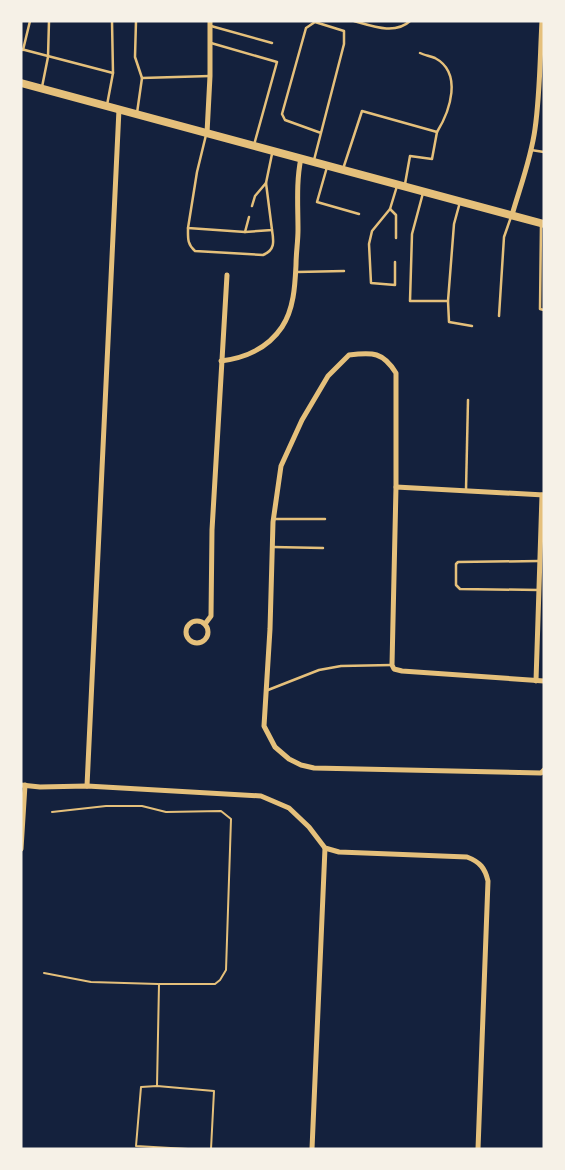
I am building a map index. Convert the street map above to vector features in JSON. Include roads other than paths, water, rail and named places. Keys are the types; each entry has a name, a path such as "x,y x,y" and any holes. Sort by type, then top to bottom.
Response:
{"main road":[{"path":"21,83 542,224"}],"street":[{"path":"512,215 531,150 538,106 542,21"},
{"path":"207,133 210,24"},
{"path":"88,786 119,109"},
{"path":"221,361 239,358 252,353 274,337 283,327 293,298 298,233 298,175 301,158"},
{"path":"204,624 211,616 212,530 226,275"},
{"path":"544,681 394,669 392,665 396,487 396,373 388,360 379,355 350,355 328,376 302,420 281,466 273,520 270,629 264,726 276,747 289,759 301,765 314,768 541,773 544,770"},
{"path":"396,487 543,495 536,680"},
{"path":"197,621 204,624 208,632 205,640 197,644 189,640 185,632 189,624 197,621"},
{"path":"21,849 23,785 40,787 88,786 261,796 289,808 309,827 326,848 347,853 467,857 476,860 482,866 488,881 478,1149"},
{"path":"312,1149 326,848"}],"lane":[{"path":"30,21 22,50 113,73"},
{"path":"42,88 48,56 49,21"},
{"path":"107,106 113,73 112,21"},
{"path":"136,21 134,57 142,78 137,114"},
{"path":"354,21 389,29 406,26 410,21"},
{"path":"314,162 344,44 344,31 315,22 306,28 282,114 285,120 290,123 321,133"},
{"path":"210,24 272,43"},
{"path":"210,42 277,62 254,146"},
{"path":"395,262 395,285 371,284 369,244 372,231 390,209 401,185 410,156 432,159 437,132 447,116 452,91 450,76 444,65 434,58 420,53"},
{"path":"142,78 210,76"},
{"path":"343,170 362,112 437,132"},
{"path":"207,133 197,172 188,228 187,240 195,250 263,255 270,252 274,245 266,183 273,151"},
{"path":"531,150 544,152"},
{"path":"327,166 318,202 359,214"},
{"path":"252,206 255,196 266,183"},
{"path":"423,191 412,234 410,301 448,301"},
{"path":"460,201 454,224 448,301 449,322 472,326"},
{"path":"390,209 396,215 396,238"},
{"path":"499,316 504,238 512,215"},
{"path":"245,232 249,216"},
{"path":"542,224 540,309 544,310"},
{"path":"188,228 245,232 272,230"},
{"path":"295,272 344,271"},
{"path":"466,490 468,400"},
{"path":"273,520 324,519"},
{"path":"272,547 323,548"},
{"path":"539,590 460,589 456,585 456,564 461,561 540,561"},
{"path":"266,690 319,670 341,666 392,665"}]}
